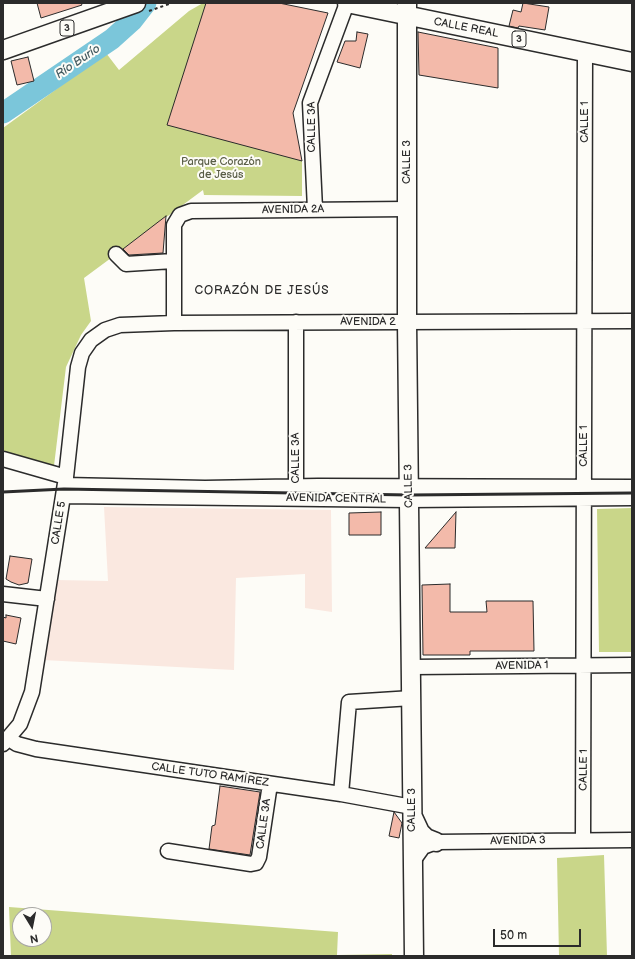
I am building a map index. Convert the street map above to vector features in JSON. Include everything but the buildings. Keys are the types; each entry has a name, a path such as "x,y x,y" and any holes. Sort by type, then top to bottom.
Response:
{"main road":[{"name":"CALLE REAL","path":"347,3 406,10 632,62"},
{"name":"3","path":"3,50 137,7"},
{"name":"CALLE 3","path":"406,10 407,322 414,956"},
{"path":"412,812 420,832 426,838 436,842"}],"street":[{"name":"CALLE 3A","path":"315,209 310,103 347,3"},
{"name":"CALLE 1","path":"583,840 585,665 583,322 585,52"},
{"name":"AVENIDA 2A","path":"173,261 174,225 180,215 191,211 407,209"},
{"path":"116,254 126,264 173,261 174,323"},
{"name":"AVENIDA 2","path":"105,330 120,325 174,323 632,321"},
{"name":"CALLE 3A","path":"296,322 296,492"},
{"name":"CALLE 5","path":"6,742 20,724 32,692 65,486 78,367 82,352 91,340 105,330"},
{"name":"AVENIDA CENTRAL","path":"3,460 65,486 205,488 296,492 409,494 584,493 632,498"},
{"name":"AVENIDA CENTRAL","path":"584,493 632,487"},
{"path":"3,594 47,599"},
{"name":"AVENIDA 1","path":"412,667 632,665"},
{"path":"341,794 349,702 412,698"},
{"name":"CALLE TUTO RAMÍREZ","path":"6,742 27,748 341,794 412,812"},
{"name":"CALLE 3A","path":"168,851 251,864 256,863 259,857 270,784"},
{"name":"AVENIDA 3","path":"436,842 632,840"},
{"path":"413,861 423,847 436,842"}],"path":[{"path":"137,7 171,4"}],"shaded area":[{"path":"104,507 331,510 332,612 305,608 305,574 236,578 234,670 43,660 56,580 108,581"}],"green space":[{"name":"Parque Corazón de Jesús","path":"203,3 206,3 302,161 302,196 204,195 203,190 84,278 91,321 81,335 66,367 53,474 3,457 3,128 106,53 119,70 189,11"},
{"path":"632,508 632,652 599,652 597,509"},
{"path":"604,855 607,956 559,956 557,858"},
{"path":"9,907 12,907 12,947 52,947 52,910 338,932 337,955 392,954 392,956 11,956"}],"waterway":[{"name":"Río Burío","path":"3,113 112,39 132,21 146,3"}],"railway":[{"path":"3,492 64,489 409,495 632,493"}],"district":[{"name":"CORAZÓN DE JESÚS","path":"262,291"}]}
